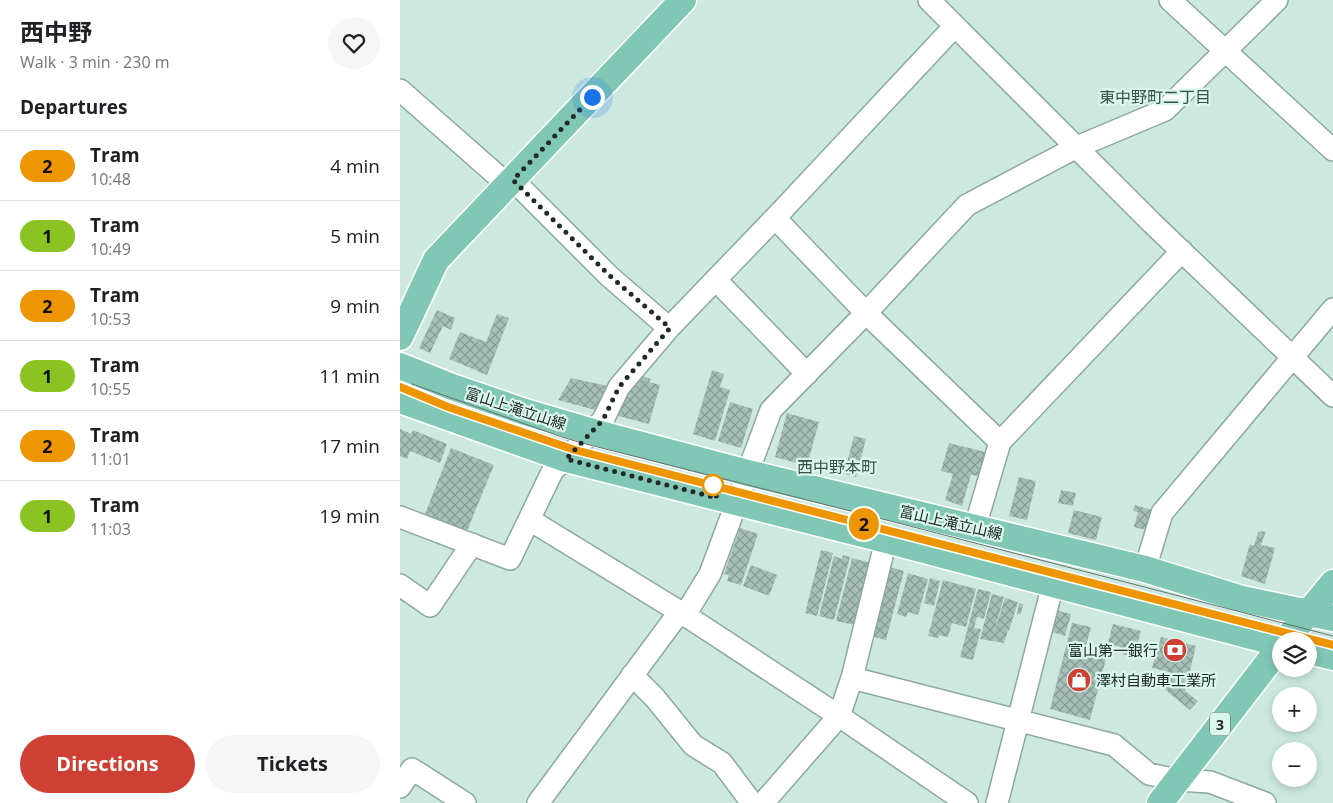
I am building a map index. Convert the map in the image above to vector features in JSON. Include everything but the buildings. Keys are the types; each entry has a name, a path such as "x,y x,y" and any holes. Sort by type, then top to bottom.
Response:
{"main road":[{"path":"400,337 436,260 684,0"},
{"name":"富山上滝立山線","path":"400,366 452,387 525,412 748,474 1145,569 1242,599 1321,615"},
{"name":"富山上滝立山線","path":"400,401 566,459 886,540 1272,643"},
{"path":"1297,632 1321,615 1333,583"},
{"path":"1317,653 1333,657"},
{"name":"3","path":"1160,803 1272,657"}],"street":[{"path":"929,0 954,27 1182,251 1333,396"},
{"path":"1170,0 1333,150"},
{"path":"538,803 675,618 685,615 710,574 771,410 866,313 967,205 1077,147 1165,110 1277,0"},
{"path":"400,517 510,559 552,470 566,459 603,420 619,387 670,328 954,27"},
{"path":"400,90 510,183 610,276 670,328"},
{"path":"775,218 866,313 1000,442"},
{"path":"975,528 1000,442 1182,251"},
{"path":"716,280 807,374"},
{"path":"1145,569 1162,513 1333,309"},
{"path":"530,520 685,615 967,803"},
{"path":"763,803 839,716 852,678 886,540"},
{"path":"400,585 430,606 472,544"},
{"path":"997,803 1053,584"},
{"path":"632,675 655,698 694,745 722,764 752,803"},
{"path":"852,678 1114,745 1150,774 1177,780 1210,782 1265,803"},
{"path":"400,787 412,769 465,803"}],"tram line":[{"path":"412,384 582,443 1333,636"},
{"path":"400,387 448,407 575,450 1333,645"},
{"name":"2","path":"400,387 448,407 575,450 1333,645"}],"place":[{"name":"富山第一銀行","path":"1175,650"},
{"name":"澤村自動車工業所","path":"1079,680"}],"district":[{"name":"東中野町二丁目","path":"1155,97"},
{"name":"西中野本町","path":"837,467"}],"route":[{"path":"592,97 513,180 610,276 670,328 619,387 603,420 566,459 717,498 713,485"}]}
